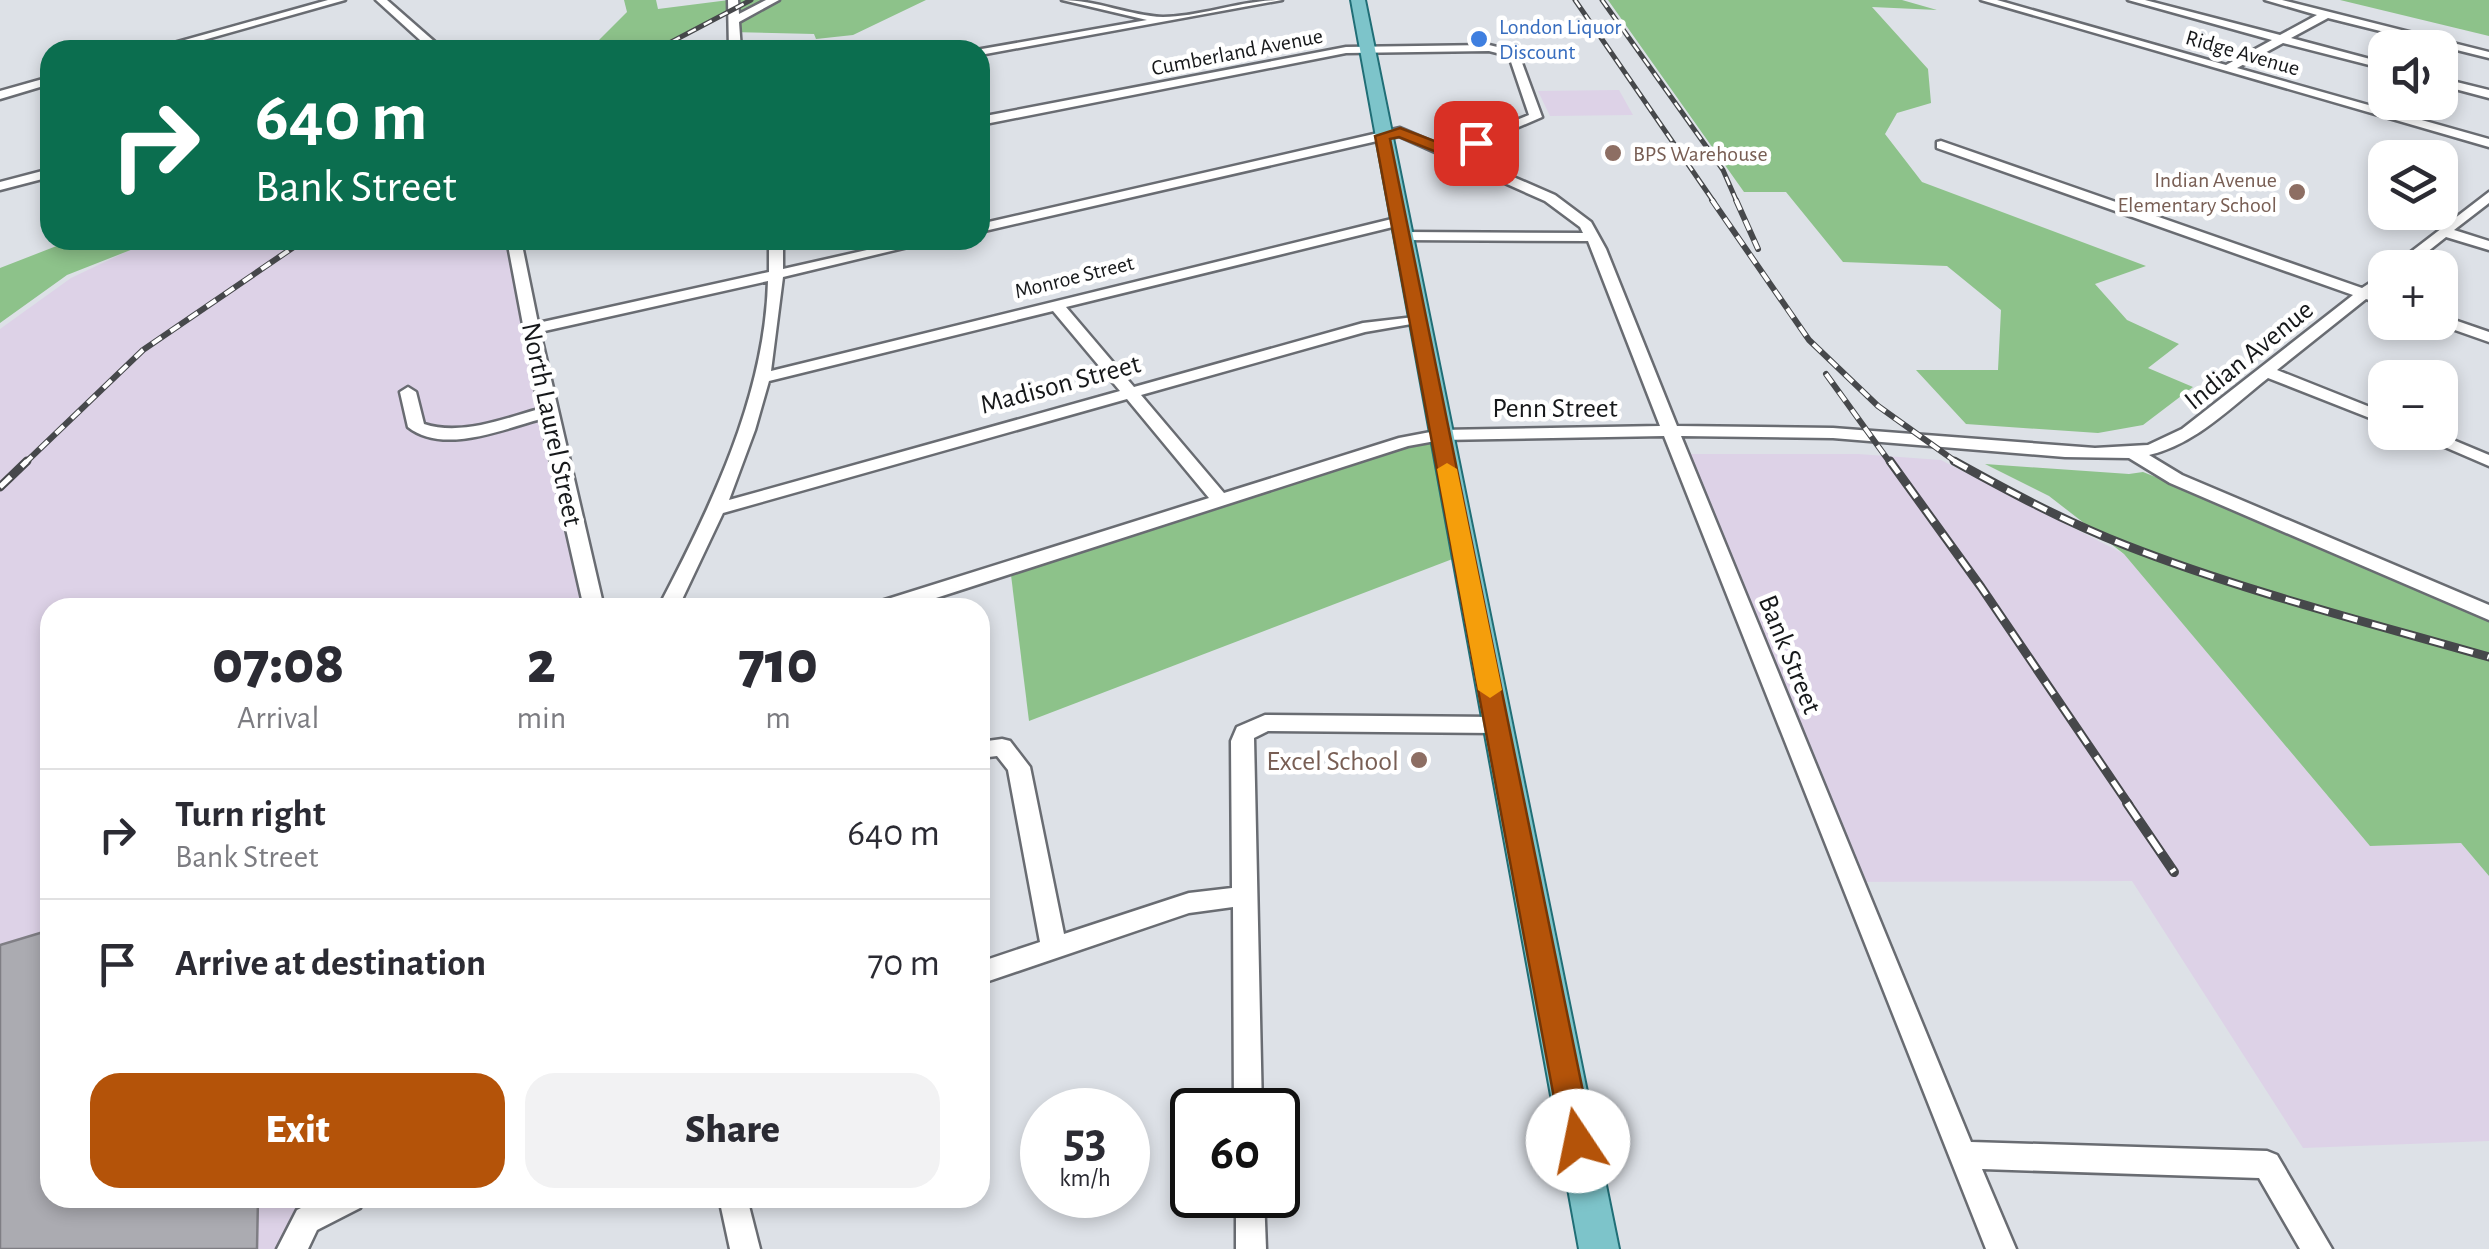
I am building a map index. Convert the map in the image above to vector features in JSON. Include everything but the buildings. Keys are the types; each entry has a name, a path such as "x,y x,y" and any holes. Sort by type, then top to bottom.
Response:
{"main road":[{"path":"1358,0 1599,1249"}],"street":[{"path":"191,40 340,0"},
{"path":"381,0 427,40"},
{"path":"734,0 734,40"},
{"path":"732,21 774,0"},
{"path":"1067,0 1162,20"},
{"path":"990,50 1277,0"},
{"name":"Ridge Avenue","path":"1986,0 2489,143"},
{"path":"2133,0 2368,62"},
{"path":"2270,0 2489,56"},
{"path":"2227,69 2326,14"},
{"name":"Cumberland Avenue","path":"990,119 1346,50 1505,50 1515,56 1536,117 1449,152"},
{"path":"0,95 40,83"},
{"path":"2458,86 2489,94"},
{"name":"Bank Street","path":"1382,136 1400,132 1550,198 1576,216 1594,237 2000,1249"},
{"path":"990,226 1382,136"},
{"path":"1940,144 2368,295"},
{"path":"0,186 40,176"},
{"path":"2419,250 2489,196"},
{"name":"Monroe Street","path":"760,378 1055,304 1401,229 1594,237"},
{"path":"2442,231 2489,246"},
{"name":"North Laurel Street","path":"516,250 548,412 592,598"},
{"path":"673,598 733,473 760,378 778,275 777,250"},
{"path":"533,329 887,250"},
{"name":"Indian Avenue","path":"2133,453 2176,442 2368,291"},
{"path":"1055,304 1222,501"},
{"name":"Madison Street","path":"718,509 1386,322 1418,318"},
{"path":"2458,327 2489,338"},
{"path":"2266,372 2368,412"},
{"path":"408,392 416,427 431,434 548,412"},
{"name":"Penn Street","path":"914,598 1405,442 1441,435 1888,436 2088,453 2133,453"},
{"path":"2458,448 2489,461"},
{"path":"2133,453 2176,479 2489,613"},
{"path":"1248,1088 1243,750 1246,732 1265,723 1496,725"},
{"path":"990,749 1002,747 1019,766 1054,948"},
{"path":"990,970 1190,903 1245,896"},
{"path":"1962,1155 2267,1165 2317,1249"},
{"path":"292,1249 312,1216 329,1208"},
{"path":"735,1208 744,1249"},
{"path":"1250,1218 1251,1249"}],"shaded area":[{"path":"1619,90 1633,115 1550,116 1538,91"},
{"path":"130,250 516,250 592,598 40,598 40,1208 327,1208 320,1211 293,1249 0,1249 0,329 71,278"},
{"path":"1671,454 1858,454 1941,460 2124,554 2370,846 2461,843 2489,876 2489,1141 2303,1148 2132,881 1841,882"}],"green space":[{"path":"624,0 656,0 658,9 729,0 926,0 853,35 816,39 814,34 731,32 728,10 671,40 599,40 627,12"},
{"path":"1608,0 1902,0 1937,10 1872,7 1928,69 1931,103 1897,113 1885,134 1922,182 2146,266 2095,284 2127,320 2179,344 2148,368 2193,387 2143,425 2098,433 1966,424 1916,370 1998,370 2001,310 1947,266 1843,262 1786,192 1744,192"},
{"path":"2340,0 2489,0 2489,36"},
{"path":"46,250 131,250 67,275 0,323 0,268"},
{"path":"1441,435 1463,555 1029,721 1010,567"},
{"path":"1985,464 2143,472 2489,609 2489,876 2461,843 2370,846 2124,554 2049,496"}],"railway":[{"path":"675,40 751,0"},
{"path":"1575,0 1714,202"},
{"path":"1602,0 1723,170 1737,202"},
{"path":"1712,200 1809,340 1878,406 1957,463"},
{"path":"1736,200 1758,249"},
{"path":"24,464 143,350 289,250"},
{"path":"1826,374 1891,464"},
{"path":"0,487 27,461"},
{"path":"1890,461 2129,805"},
{"path":"1957,463 2060,516 2170,562 2489,657"},
{"path":"2127,803 2174,872"}],"slow traffic":[{"path":"1447,469 1490,690"}],"place":[{"name":"London Liquor Discount","path":"1479,39"},
{"name":"BPS Warehouse","path":"1613,153"},
{"name":"Indian Avenue Elementary School","path":"2297,192"},
{"name":"Excel School","path":"1419,760"}],"route":[{"path":"1476,143 1449,152 1400,132 1382,136 1578,1141"}]}
